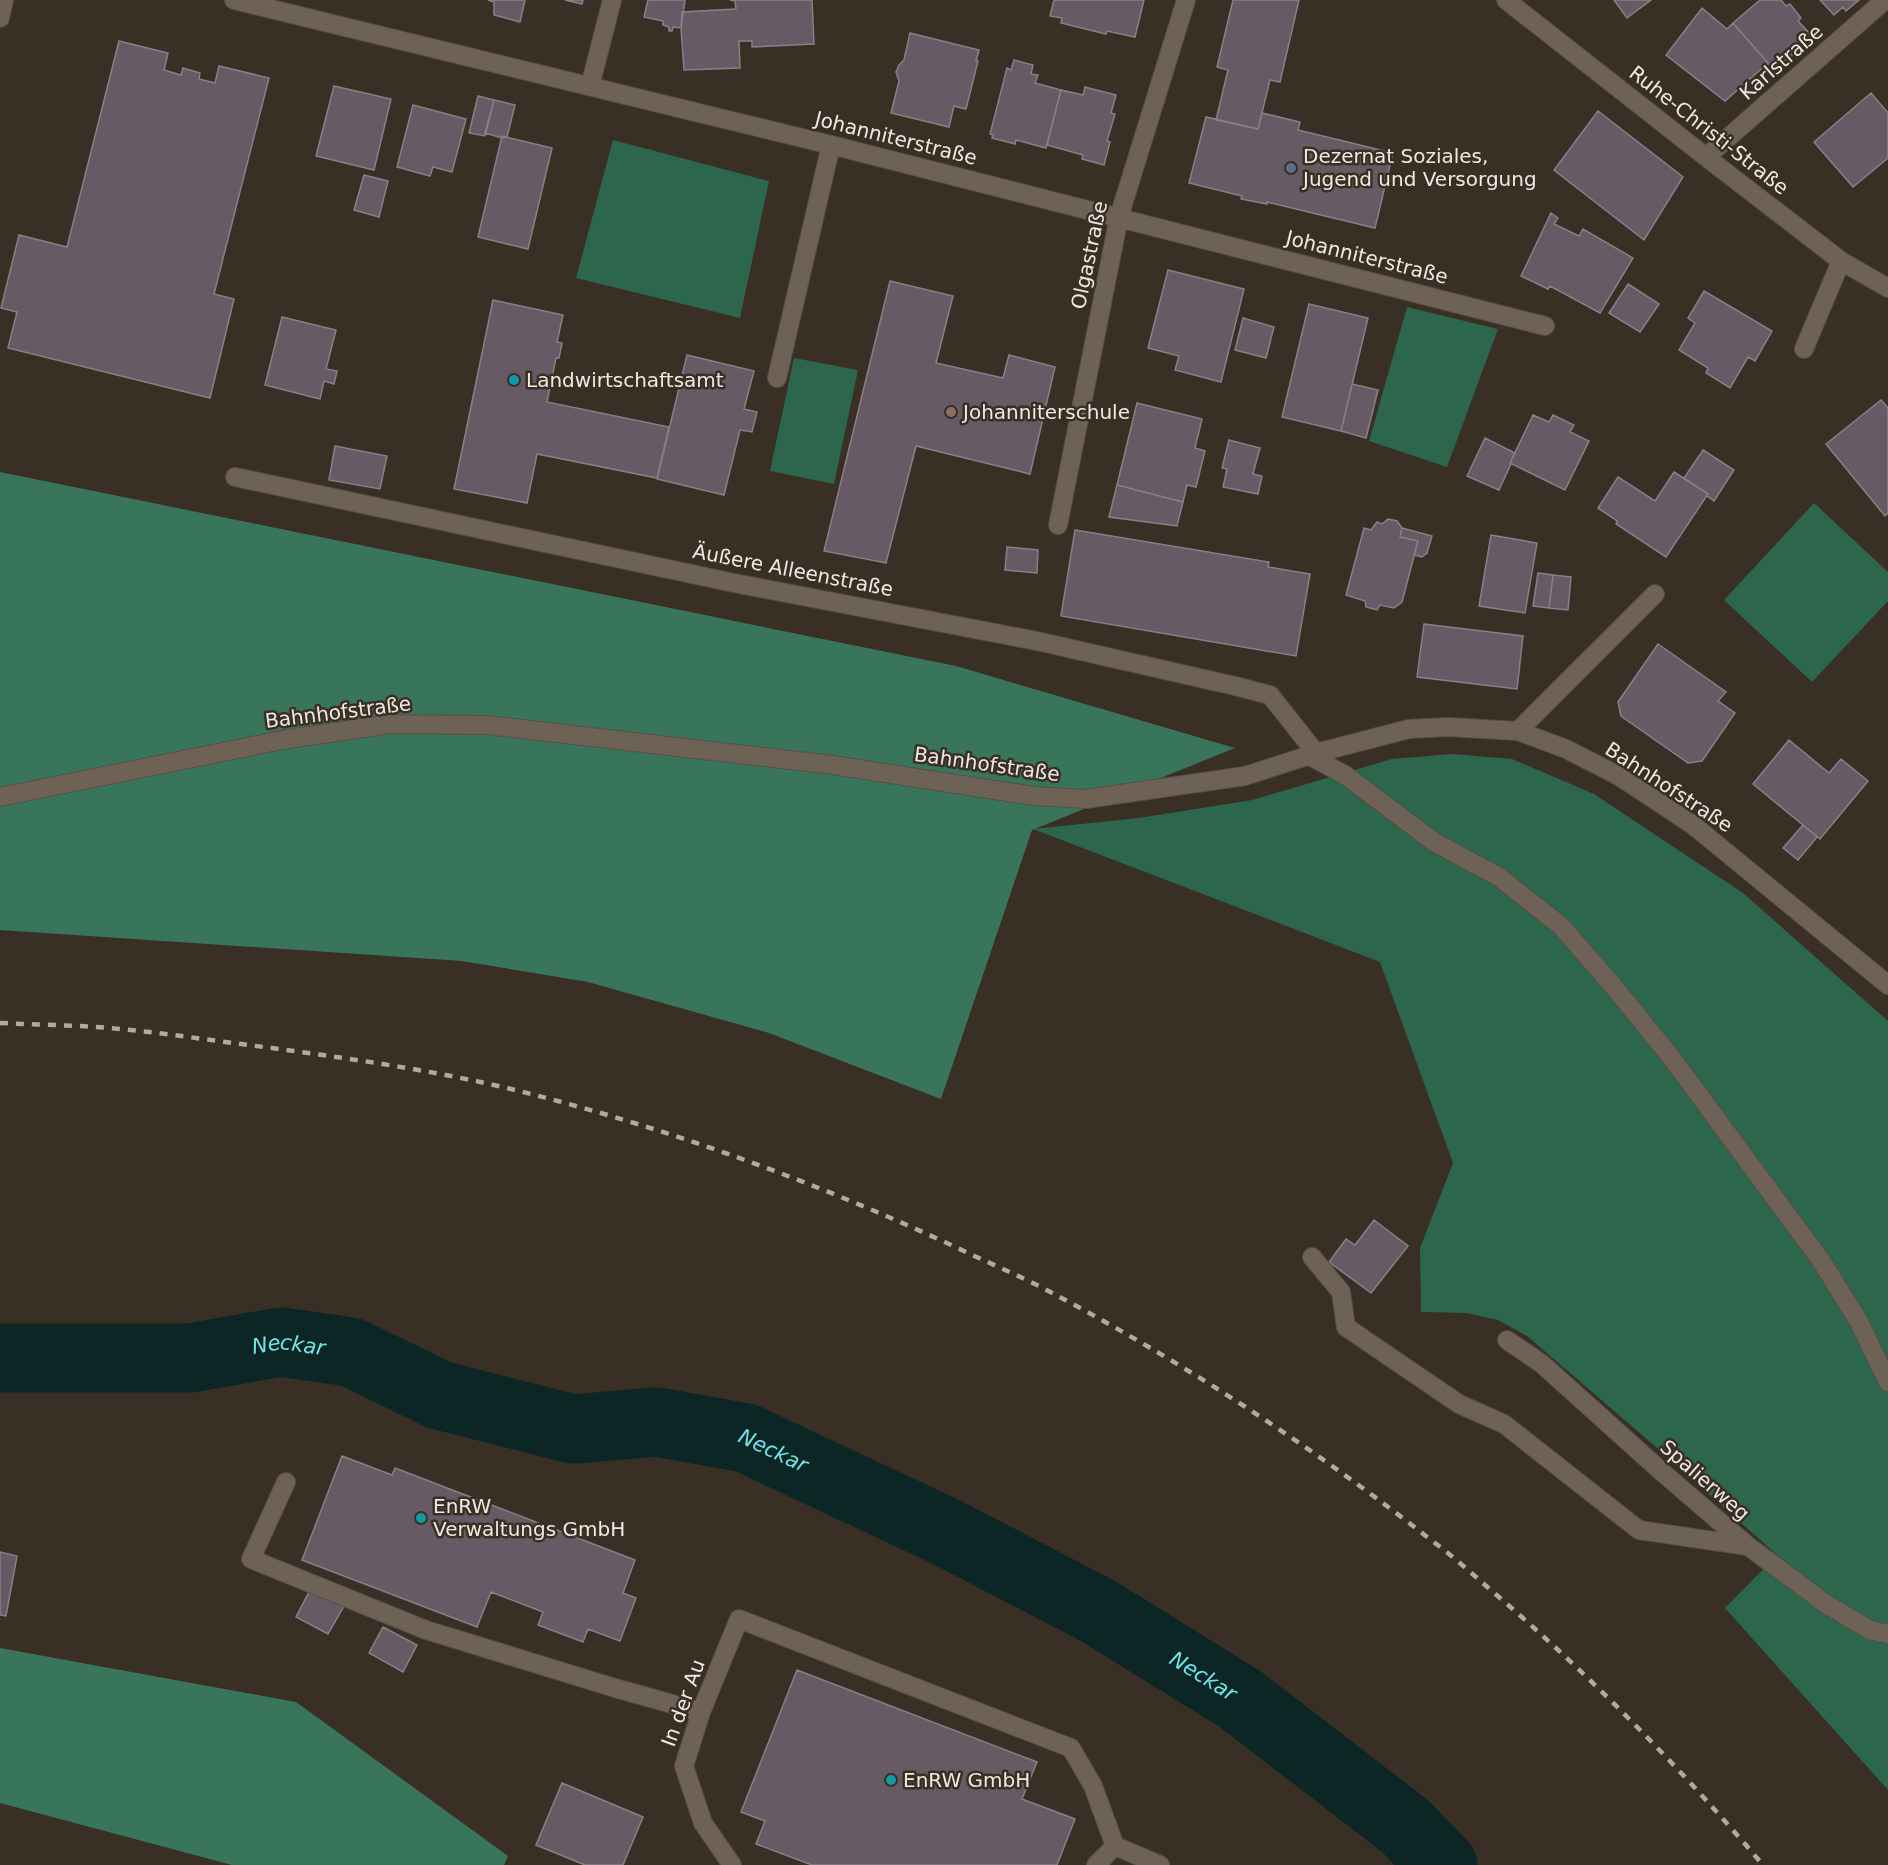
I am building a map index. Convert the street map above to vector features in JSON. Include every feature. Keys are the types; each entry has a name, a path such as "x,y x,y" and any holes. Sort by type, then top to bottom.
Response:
{"street":[{"path":"0,18 4,0"},
{"name":"Johanniterstraße","path":"234,0 831,145 1545,326"},
{"path":"590,86 612,0"},
{"name":"Olgastraße","path":"1058,525 1119,217 1186,0"},
{"name":"Ruhe-Christi-Straße","path":"1506,0 1841,261 1888,288"},
{"name":"Karlstraße","path":"1706,158 1885,0"},
{"path":"777,378 831,145"},
{"path":"1804,349 1841,261"},
{"name":"Äußere Alleenstraße","path":"235,477 734,583 1037,641 1270,695 1313,754"},
{"path":"1518,731 1655,594"},
{"name":"Bahnhofstraße","path":"0,797 282,740 390,724 487,725 833,765 1034,795 1086,799 1245,776 1313,754 1409,729 1448,727 1518,731 1566,749 1617,775 1693,825 1888,985"},
{"path":"1313,754 1345,775 1434,842 1499,877 1561,926 1671,1057 1822,1262 1859,1322 1888,1382"},
{"path":"1312,1257 1341,1292 1346,1327 1459,1404 1504,1424 1639,1530 1748,1546"},
{"name":"Spalierweg","path":"1507,1340 1542,1364 1662,1473 1748,1546 1826,1604 1870,1630 1888,1634"},
{"path":"286,1482 251,1558 426,1630 701,1712"},
{"name":"In der Au","path":"732,1865 704,1823 684,1766 701,1712 739,1619 1071,1749 1094,1786 1115,1846"},
{"path":"1096,1865 1115,1846 1160,1865"}],"green space":[{"path":"613,140 769,181 740,318 576,278"},
{"path":"1407,307 1498,329 1447,467 1369,441"},
{"path":"794,358 858,370 834,484 770,471"},
{"path":"0,472 956,666 1235,748 1032,830 941,1099 769,1033 588,982 462,961 0,930"},
{"path":"1814,503 1888,572 1888,601 1812,682 1724,600"},
{"path":"1452,754 1512,759 1594,794 1743,893 1888,1021 1888,1790 1725,1608 1777,1555 1527,1336 1498,1320 1466,1313 1421,1312 1420,1248 1453,1163 1380,962 1033,829 1139,818 1252,800 1392,759"},
{"path":"0,1648 296,1702 508,1856 504,1865 232,1865 0,1803"}],"building":[{"path":"488,0 525,0 520,22 494,15 494,2"},
{"path":"565,0 583,0 582,4"},
{"path":"648,0 685,0 681,28 673,27 672,31 669,31 669,27 663,25 663,21 644,17"},
{"path":"730,0 812,0 814,44 752,47 752,41 739,41 740,68 684,70 682,12 736,9 735,1"},
{"path":"1054,0 1144,0 1135,37 1107,31 1106,34 1061,23 1062,18 1050,16"},
{"path":"1233,0 1299,0 1280,82 1270,80 1258,129 1216,120 1228,70 1217,67"},
{"path":"1614,0 1651,0 1627,18"},
{"path":"1760,0 1781,0 1786,6 1790,4 1801,18 1798,21 1813,37 1773,72 1767,65 1768,63 1733,23"},
{"path":"1820,0 1859,0 1846,11 1843,7 1834,15"},
{"path":"1702,8 1727,29 1733,23 1768,63 1725,101 1666,55"},
{"path":"910,33 979,50 966,109 954,106 949,127 891,113 899,81 896,72 904,60"},
{"path":"119,41 168,53 164,70 181,75 183,68 200,73 199,79 215,83 219,66 269,78 214,294 234,299 210,398 8,348 17,312 1,308 19,235 67,247"},
{"path":"1014,60 1033,65 1031,74 1038,75 1035,83 1061,90 1046,148 1016,140 1015,144 992,138 993,135 990,134 1007,68 1011,70"},
{"path":"334,86 391,99 374,170 316,156"},
{"path":"1085,87 1116,95 1111,113 1115,114 1107,141 1110,142 1104,165 1082,159 1083,155 1047,145 1061,90 1083,95"},
{"path":"1871,93 1888,113 1888,158 1853,187 1814,142"},
{"path":"478,96 494,100 485,136 469,133"},
{"path":"494,100 515,105 507,137 502,138 485,133"},
{"path":"413,105 466,119 452,172 433,167 430,176 397,167"},
{"path":"1598,111 1683,177 1644,240 1554,170"},
{"name":"Dezernat Soziales, Jugend und Versorgung","path":"1262,113 1300,122 1298,130 1393,153 1375,228 1267,202 1267,204 1241,199 1242,196 1189,183 1206,117 1258,129"},
{"path":"502,136 552,148 528,249 478,237"},
{"path":"364,175 388,181 379,217 354,210"},
{"path":"1551,213 1558,218 1554,224 1579,236 1583,229 1633,258 1600,313 1550,286 1548,289 1521,276"},
{"path":"1168,270 1244,289 1221,382 1175,370 1179,356 1148,348"},
{"name":"Johanniterschule","path":"890,281 953,296 936,363 1003,378 1009,355 1055,367 1030,474 916,446 886,563 824,551"},
{"path":"1628,284 1659,304 1640,332 1609,313"},
{"path":"1704,291 1772,331 1755,361 1748,357 1730,388 1706,373 1708,368 1679,350 1695,323 1688,318"},
{"name":"Landwirtschaftsamt","path":"493,300 563,315 557,342 562,343 559,358 556,358 547,402 669,427 657,478 537,454 527,503 454,489"},
{"path":"1309,304 1368,318 1341,431 1282,417"},
{"path":"282,317 336,330 326,369 337,371 334,384 324,381 320,399 265,385"},
{"path":"1243,318 1274,327 1266,358 1235,350"},
{"path":"687,355 754,371 744,409 757,412 752,432 740,430 724,495 657,479"},
{"path":"1352,384 1378,390 1366,438 1341,431"},
{"path":"1881,400 1888,408 1888,513 1885,516 1826,444"},
{"path":"1137,403 1202,419 1195,448 1205,451 1196,487 1187,485 1183,502 1117,485"},
{"path":"1533,415 1549,422 1553,415 1574,425 1570,432 1589,441 1565,490 1510,463"},
{"path":"1485,438 1515,453 1499,490 1467,476"},
{"path":"1229,440 1260,448 1253,474 1262,476 1258,494 1223,487 1227,469 1222,468"},
{"path":"335,446 387,456 380,489 329,480"},
{"path":"1703,450 1734,470 1714,501 1707,496 1708,494 1684,478"},
{"path":"1674,472 1708,494 1666,557 1616,524 1617,521 1598,508 1618,477 1655,501"},
{"path":"1117,485 1183,502 1177,526 1109,517"},
{"path":"1388,519 1397,521 1402,528 1400,537 1418,541 1402,602 1394,608 1380,605 1377,610 1366,607 1365,601 1346,595 1364,528 1371,530 1377,522 1382,524"},
{"path":"1402,528 1432,536 1427,553 1422,557 1414,555 1418,541 1400,537"},
{"path":"1075,530 1269,562 1268,567 1310,574 1296,656 1061,616"},
{"path":"1491,535 1537,543 1525,613 1479,606"},
{"path":"1007,547 1038,550 1037,573 1005,570"},
{"path":"1538,573 1553,575 1549,608 1533,606"},
{"path":"1553,575 1571,577 1568,610 1549,608"},
{"path":"1424,624 1523,636 1517,689 1417,677"},
{"path":"1658,644 1726,692 1718,701 1735,713 1702,761 1688,763 1621,716 1618,702"},
{"path":"1789,740 1829,773 1841,759 1868,781 1820,839 1753,784"},
{"path":"1803,825 1817,837 1798,860 1783,848"},
{"path":"1374,1220 1408,1246 1371,1293 1329,1262 1346,1239 1355,1245"},
{"name":"EnRW Verwaltungs GmbH","path":"342,1456 392,1475 395,1468 635,1560 623,1593 636,1598 620,1641 588,1629 583,1642 538,1625 543,1612 491,1592 477,1627 302,1560"},
{"path":"0,1552 17,1556 6,1616 0,1615"},
{"path":"311,1588 344,1606 328,1634 296,1617"},
{"path":"383,1627 417,1645 403,1672 369,1653"},
{"name":"EnRW GmbH","path":"797,1670 1037,1762 1022,1799 1075,1819 1057,1865 812,1865 756,1844 765,1821 741,1812"},
{"path":"562,1783 643,1817 623,1865 585,1865 536,1845"}],"waterway":[{"name":"Neckar","path":"0,1358 190,1358 281,1342 351,1352 439,1395 573,1429 657,1422 746,1438 946,1532 1098,1611 1240,1699 1405,1826 1443,1865"}],"railway":[{"path":"0,1023 106,1028 302,1052 452,1076 511,1089 623,1120 734,1156 896,1220 1030,1281 1143,1343 1242,1404 1338,1470 1445,1551 1595,1685 1698,1791 1763,1865"}],"place":[{"name":"Dezernat Soziales, Jugend und Versorgung","path":"1291,168"},
{"name":"Landwirtschaftsamt","path":"514,380"},
{"name":"Johanniterschule","path":"951,412"},
{"name":"EnRW Verwaltungs GmbH","path":"421,1518"},
{"name":"EnRW GmbH","path":"891,1780"}]}
